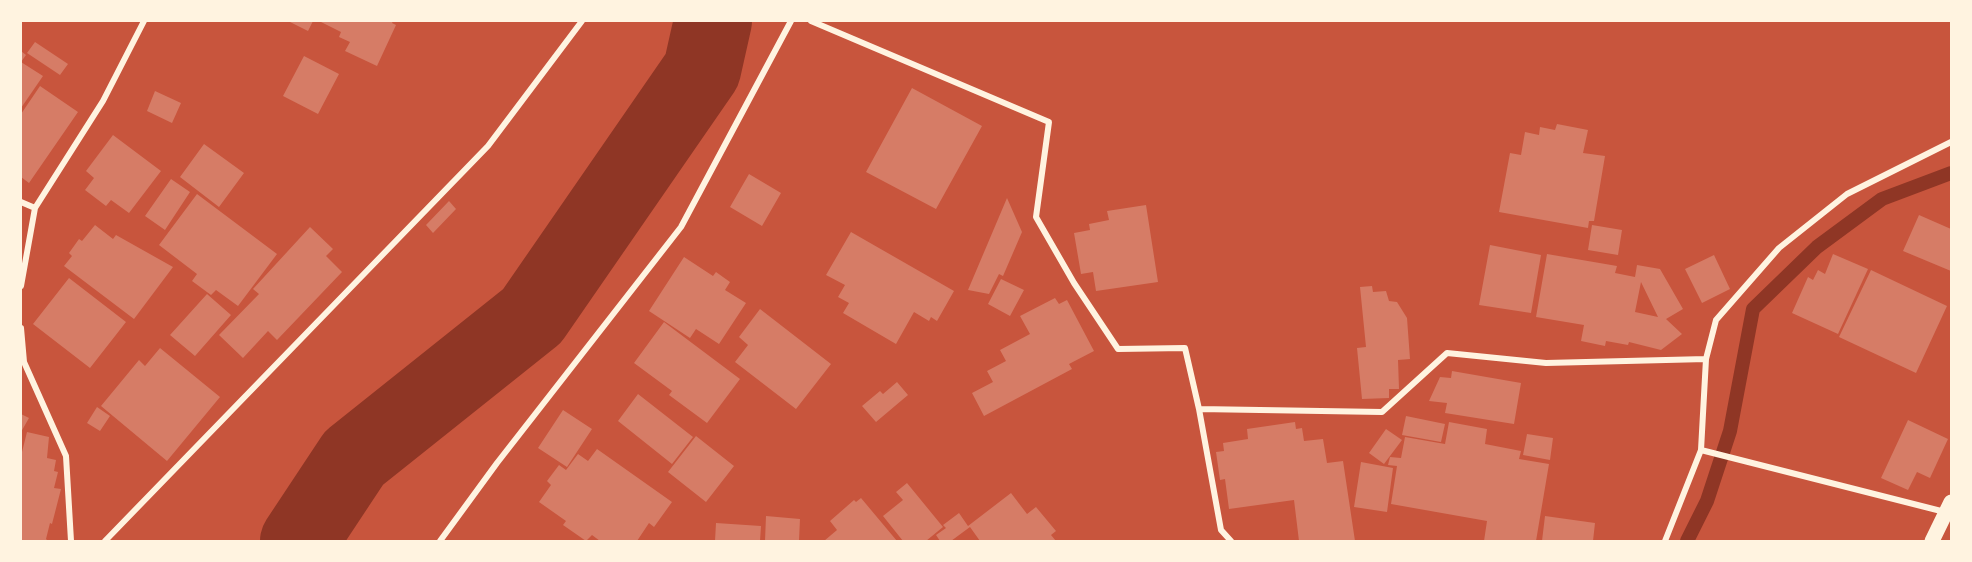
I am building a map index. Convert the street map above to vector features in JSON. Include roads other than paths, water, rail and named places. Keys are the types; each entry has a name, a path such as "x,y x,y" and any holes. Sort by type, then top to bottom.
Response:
{"main road":[{"path":"1932,541 1950,510"}],"street":[{"path":"21,286 35,208 103,101 144,21"},
{"path":"105,541 488,146 582,21"},
{"path":"440,541 497,463 681,227 791,21"},
{"path":"811,21 1049,122 1036,217 1074,283 1118,349 1185,348 1199,409 1221,530 1231,541"},
{"path":"1665,541 1701,450 1706,359 1716,320 1779,249 1847,194 1951,142"},
{"path":"21,202 35,208"},
{"path":"21,328 24,362 66,456 71,541"},
{"path":"1199,409 1382,412 1447,353 1546,363 1706,359"},
{"path":"1701,450 1950,510"}],"waterway":[{"path":"299,541 354,458 532,316 702,70 713,21"},
{"path":"1687,541 1707,501 1730,431 1753,309 1817,247 1882,199 1951,173"}]}
